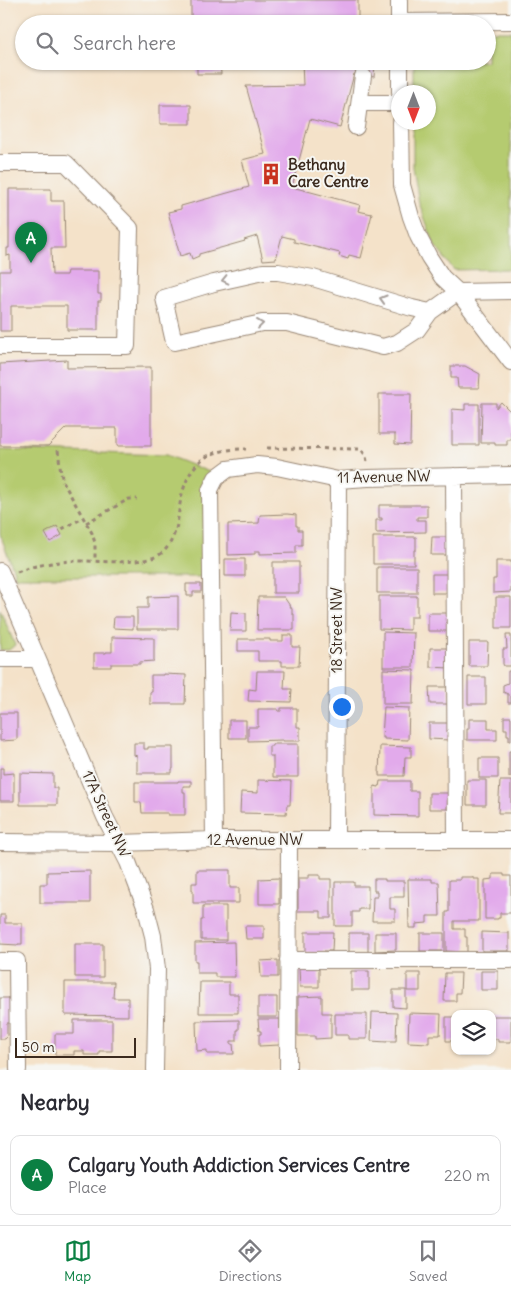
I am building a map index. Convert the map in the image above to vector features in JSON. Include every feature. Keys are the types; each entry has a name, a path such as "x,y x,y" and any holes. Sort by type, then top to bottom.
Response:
{"street":[{"path":"399,0 399,15"},
{"path":"496,21 511,21"},
{"path":"356,127 364,70"},
{"path":"400,70 400,85"},
{"path":"360,103 391,103"},
{"path":"401,130 402,185 418,236 429,258 442,277 458,292 511,362"},
{"path":"0,164 66,164 130,228 127,346 0,346"},
{"path":"430,312 314,278 278,272 263,272 214,283 164,298 174,342 262,323 287,323 383,347 397,343 418,330 430,312 458,292 511,291"},
{"name":"11 Avenue NW","path":"214,840 210,490 216,478 228,469 258,465 277,467 338,480 511,475"},
{"path":"454,476 456,840"},
{"name":"18 Street NW","path":"336,839 338,480"},
{"name":"17A Street NW","path":"0,571 105,817 128,862 146,910 154,936 156,969 155,1070"},
{"path":"0,658 36,659"},
{"name":"12 Avenue NW","path":"0,842 118,843 336,839 511,840"},
{"path":"288,840 288,1070"},
{"path":"0,960 17,961 18,1070"},
{"path":"288,960 511,960"}],"path":[{"path":"58,450 60,473 63,482 92,533 95,543 95,561"},
{"path":"86,523 129,500 136,499"},
{"path":"62,528 83,518"}],"green space":[{"path":"496,31 511,31 511,269 454,270 435,246 419,203 413,167 413,130 436,130 436,85 414,85 414,70 496,70"},
{"path":"0,450 166,455 212,473 206,577 16,577 0,534"},
{"path":"0,609 15,645 9,650 0,650"}],"building":[{"path":"191,0 358,0 358,15 191,15"},
{"path":"197,70 221,70 221,74 197,74"},
{"name":"Bethany Care Centre","path":"302,70 374,70 374,77 354,74 340,127 310,119 292,187 360,205 358,211 372,214 361,258 349,255 348,259 339,256 340,253 294,242 294,239 282,236 276,259 263,260 257,236 199,254 199,256 192,259 190,253 180,256 168,212 181,209 181,206 249,187 242,160 265,154 246,86 303,85"},
{"path":"160,105 191,105 191,124 160,124"},
{"path":"9,189 51,189 51,201 64,201 65,248 51,248 52,275 66,275 67,271 98,271 98,294 101,294 101,301 98,301 98,330 67,330 67,306 11,306 11,331 0,331 0,271 10,271 10,255 7,256 7,248 9,248"},
{"path":"67,360 67,368 151,367 151,446 117,446 117,428 66,428 48,446 0,446 0,364"},
{"path":"451,366 465,366 480,374 479,388 458,388 457,378 451,378"},
{"path":"379,394 411,394 410,445 395,444 395,434 379,434"},
{"path":"501,402 511,412 511,440 507,440 507,445 481,443 482,403 496,403 496,408"},
{"path":"465,404 479,404 479,445 452,445 452,409 465,410"},
{"path":"379,505 427,505 427,517 417,517 417,520 426,520 426,532 376,533 376,520 382,520 382,518 379,518"},
{"path":"260,515 296,515 296,526 298,526 298,530 302,530 302,545 296,545 296,553 260,554 260,551 255,551 255,554 228,555 228,524 259,523"},
{"path":"57,526 62,535 50,542 45,533"},
{"path":"373,537 416,537 414,564 373,564"},
{"path":"432,537 450,537 450,555 431,555"},
{"path":"225,559 245,559 245,576 225,576"},
{"path":"496,561 511,561 511,592 493,593 493,579 496,579"},
{"path":"273,562 299,562 299,593 273,593"},
{"path":"377,567 417,567 417,593 377,593"},
{"path":"432,574 449,574 449,593 432,593"},
{"path":"186,584 201,584 201,592 193,592 193,596 187,596"},
{"path":"178,596 178,629 137,629 137,608 148,608 148,597"},
{"path":"379,596 417,596 417,617 410,617 410,630 379,629"},
{"path":"258,597 284,597 292,609 292,614 294,614 294,630 257,630"},
{"path":"496,597 511,597 511,628 496,628"},
{"path":"231,612 246,613 246,631 230,631"},
{"path":"428,613 450,613 450,631 428,631"},
{"path":"114,617 133,617 133,629 113,628"},
{"path":"383,632 414,633 413,667 383,667"},
{"path":"283,635 292,635 292,647 300,647 299,666 282,666 282,661 258,661 258,651 238,651 238,639 283,641"},
{"path":"506,635 511,635 511,666 504,666 503,664 503,649 507,649"},
{"path":"112,637 154,638 154,661 140,662 140,664 111,664 111,667 94,667 94,653 112,652"},
{"path":"469,642 488,642 487,666 469,666"},
{"path":"430,648 450,648 450,668 430,667"},
{"path":"383,669 414,670 413,704 383,704"},
{"path":"257,671 285,671 284,689 292,689 291,702 248,701 249,689 256,690"},
{"path":"508,671 511,671 511,703 508,703 508,694 503,692 503,685 508,683"},
{"path":"151,675 186,675 185,704 150,704 150,692 152,692"},
{"path":"468,677 486,677 486,704 468,704"},
{"path":"429,687 449,687 450,704 430,704"},
{"path":"384,707 409,708 408,740 384,739 382,737"},
{"path":"281,708 297,708 297,727 300,727 300,741 248,741 248,727 258,727 258,709 278,709 278,711 281,711"},
{"path":"0,713 17,713 17,740 0,741"},
{"path":"504,717 511,717 511,741 509,741 509,735 507,735 507,729 504,729"},
{"path":"469,719 488,719 488,729 497,729 497,740 467,740"},
{"path":"229,720 246,720 246,738 229,738"},
{"path":"429,723 449,723 449,740 429,739"},
{"path":"134,743 144,743 144,749 148,749 148,747 173,747 172,773 137,773 137,756 134,755"},
{"path":"272,744 298,744 298,777 273,777 273,756 269,756 269,746 272,746"},
{"path":"380,746 411,747 411,757 405,757 404,776 379,776"},
{"path":"509,751 511,751 511,777 509,777"},
{"path":"479,758 498,758 498,778 479,778"},
{"path":"0,768 3,768 3,774 14,773 14,801 0,801"},
{"path":"20,773 53,774 53,788 57,788 57,805 20,805"},
{"path":"258,780 291,781 290,805 287,805 286,814 240,813 241,792 258,793"},
{"path":"467,780 486,780 486,805 467,805"},
{"path":"191,781 191,786 183,786 183,792 185,792 185,815 142,813 141,802 135,802 135,782"},
{"path":"380,781 410,781 410,791 418,791 418,816 374,815 374,786 379,787"},
{"path":"500,781 511,781 511,813 498,813"},
{"path":"429,793 448,793 447,809 429,809"},
{"path":"197,870 230,870 230,888 239,888 239,903 193,903 192,883 197,883"},
{"path":"90,871 90,903 40,903 40,884 47,884 47,872"},
{"path":"493,874 511,876 511,913 500,913 500,918 498,919 485,919 485,880 493,879"},
{"path":"309,875 320,875 320,879 331,879 331,918 321,918 321,911 298,911 298,878 309,878"},
{"path":"460,877 479,879 479,921 454,921 454,929 465,929 467,952 446,951 446,912 449,912 449,880 460,880"},
{"path":"279,878 279,904 259,904 259,879"},
{"path":"374,879 404,881 404,897 390,897 390,909 395,909 395,921 372,921 373,897 377,897 377,891 374,891"},
{"path":"408,879 432,879 432,882 439,882 440,916 427,916 427,923 416,924 416,928 409,928"},
{"path":"335,882 354,882 354,886 368,886 368,909 359,909 359,912 352,912 352,926 335,926"},
{"path":"203,906 226,906 226,940 201,940"},
{"path":"0,915 5,915 5,923 22,923 22,944 0,944"},
{"path":"245,926 264,926 264,939 246,939"},
{"path":"305,932 333,932 332,951 305,953"},
{"path":"482,932 509,933 509,951 482,951"},
{"path":"349,933 368,933 368,952 349,952"},
{"path":"375,933 396,933 396,950 375,951"},
{"path":"420,933 444,933 444,951 420,951"},
{"path":"234,942 235,977 215,977 215,973 197,973 195,943"},
{"path":"75,944 103,944 103,977 75,977"},
{"path":"278,960 278,977 261,977 260,961"},
{"path":"299,968 319,968 319,987 300,987"},
{"path":"351,971 369,971 369,990 351,990"},
{"path":"481,971 498,971 498,990 481,990"},
{"path":"407,973 420,973 420,991 407,991"},
{"path":"445,973 461,973 460,993 456,993 456,1001 444,1001"},
{"path":"65,982 114,982 113,998 128,998 128,1016 65,1015"},
{"path":"200,982 229,982 229,994 238,994 238,1013 199,1013"},
{"path":"393,990 406,990 406,1008 393,1007"},
{"path":"322,996 322,1013 331,1013 331,1038 315,1039 315,1036 298,1036 298,997"},
{"path":"258,997 277,997 277,1017 258,1017"},
{"path":"0,998 12,998 12,1023 7,1023 7,1036 4,1039 0,1039"},
{"path":"372,1012 397,1013 396,1041 371,1041"},
{"path":"409,1013 441,1014 440,1035 429,1035 429,1043 408,1042"},
{"path":"335,1014 367,1014 367,1039 348,1039 348,1035 335,1035"},
{"path":"496,1016 511,1016 511,1042 498,1042 498,1039 496,1039"},
{"path":"446,1017 451,1017 451,1041 446,1041"},
{"path":"258,1019 280,1019 279,1045 259,1046 259,1034 261,1034 261,1031 259,1031"},
{"path":"74,1020 112,1020 112,1051 99,1051 99,1055 84,1055 84,1051 74,1051 74,1055 55,1055 55,1034 74,1034"},
{"path":"239,1020 237,1041 231,1041 234,1054 207,1054 207,1050 197,1051 196,1021"}],"place":[{"name":"Bethany Care Centre","path":"271,174"},
{"name":"Calgary Youth Addiction Services Centre","path":"31,263"}]}
